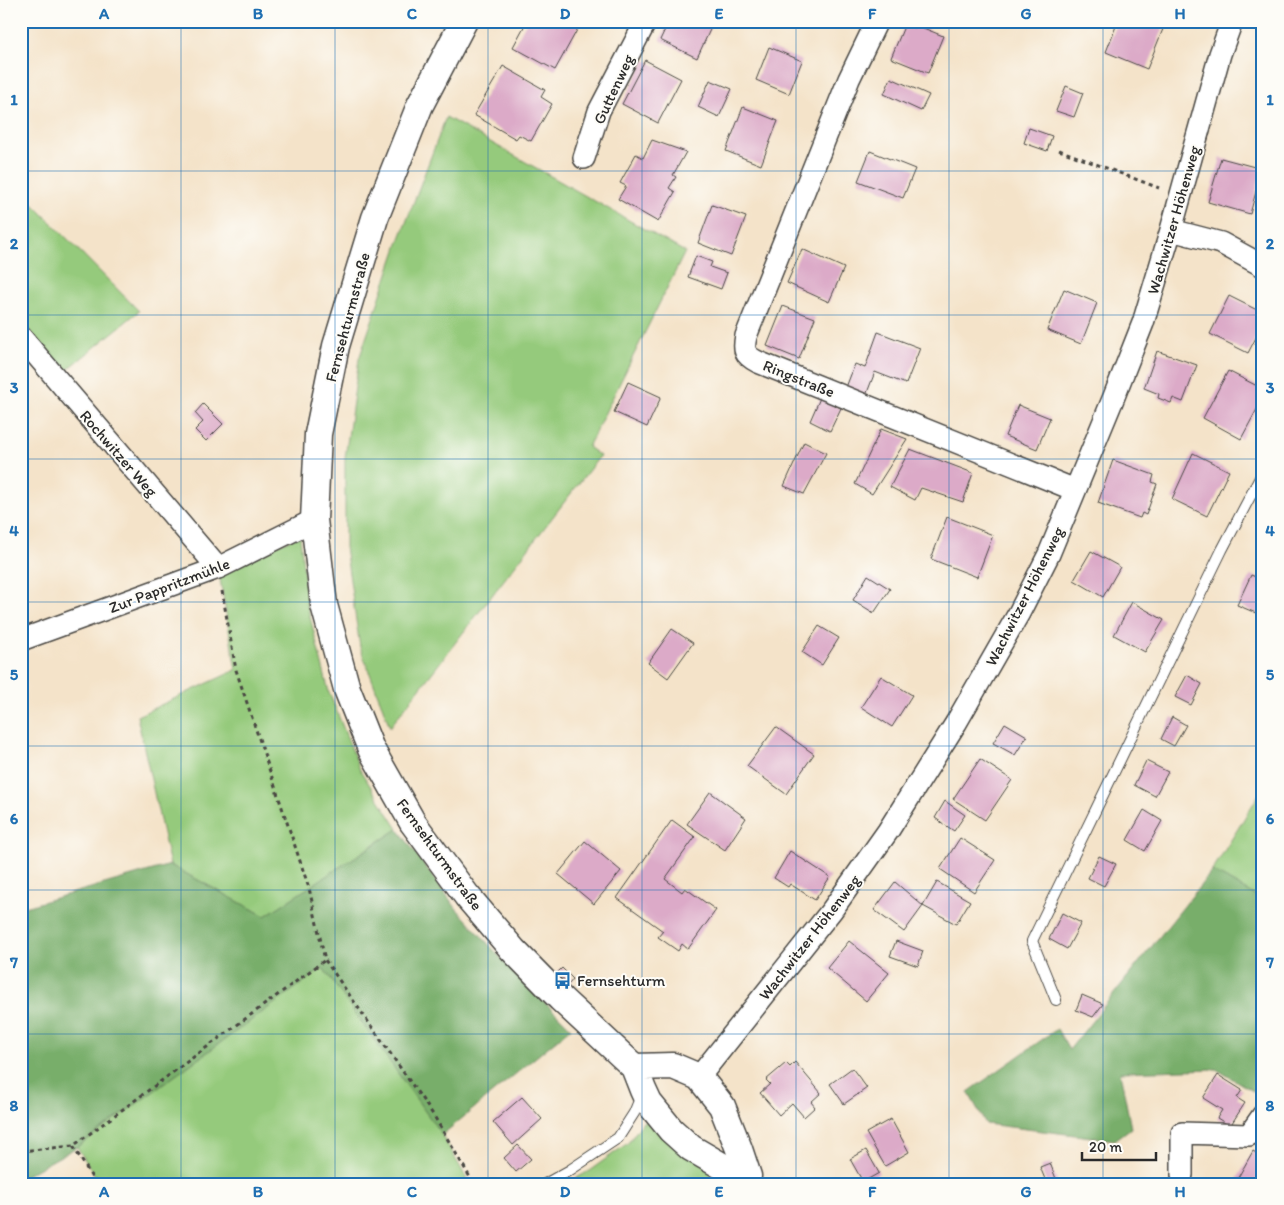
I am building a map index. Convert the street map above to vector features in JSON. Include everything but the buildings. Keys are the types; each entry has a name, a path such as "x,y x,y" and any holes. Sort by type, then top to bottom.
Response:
{"street":[{"name":"Fernsehturmstraße","path":"464,21 420,105 374,218 336,346 318,434 314,520 324,605 347,689 371,749 413,823 467,896 513,950 639,1079 650,1103 671,1130 691,1148 722,1166 754,1180"},
{"name":"Guttenweg","path":"584,158 599,111 646,21"},
{"name":"Ringstraße","path":"877,21 849,79 785,238 746,336 745,352 750,358 758,362 1075,490"},
{"name":"Wachwitzer Höhenweg","path":"699,1077 832,910 888,831 956,723 1019,613 1049,554 1143,323 1220,54 1232,21"},
{"path":"1171,230 1221,243 1263,266"},
{"name":"Rochwitzer Weg","path":"21,337 218,568"},
{"name":"Zur Pappritzmühle","path":"21,640 218,568 314,520"},
{"path":"639,1079 673,1066 699,1077 722,1106 754,1180"},
{"path":"1182,1175 1182,1133 1249,1135 1263,1115"}],"lane":[{"path":"1056,1000 1032,941 1222,550 1263,472"},
{"path":"545,1184 618,1138 634,1113 639,1079"}],"path":[{"path":"1059,150 1180,196"},
{"path":"218,568 236,670 309,888 325,960 434,1116 474,1184"},
{"path":"21,1151 72,1146 325,960"},
{"path":"72,1146 96,1184"}],"green space":[{"path":"446,117 685,252 588,447 600,456 390,727 360,647 345,547 345,458 359,359 399,241"},
{"path":"21,192 139,311 56,379 21,337"},
{"path":"300,536 307,605 329,692 360,770 398,829 265,916 170,865 137,716 236,670 218,568"},
{"path":"1261,791 1263,792 1263,900 1212,871"},
{"path":"398,829 456,908 511,969 571,1028 442,1135 323,968 77,1147 21,1178 21,908 170,865 265,916"},
{"path":"1212,871 1263,900 1263,1097 1216,1069 1120,1072 1131,1128 1115,1140 986,1124 968,1092 1057,1029 1069,1050"},
{"path":"323,968 442,1135 467,1179 460,1184 100,1184 77,1147"},
{"path":"651,1121 733,1184 566,1184 589,1171 628,1143 643,1122"}],"place":[{"name":"Fernsehturm","path":"563,980"}]}
